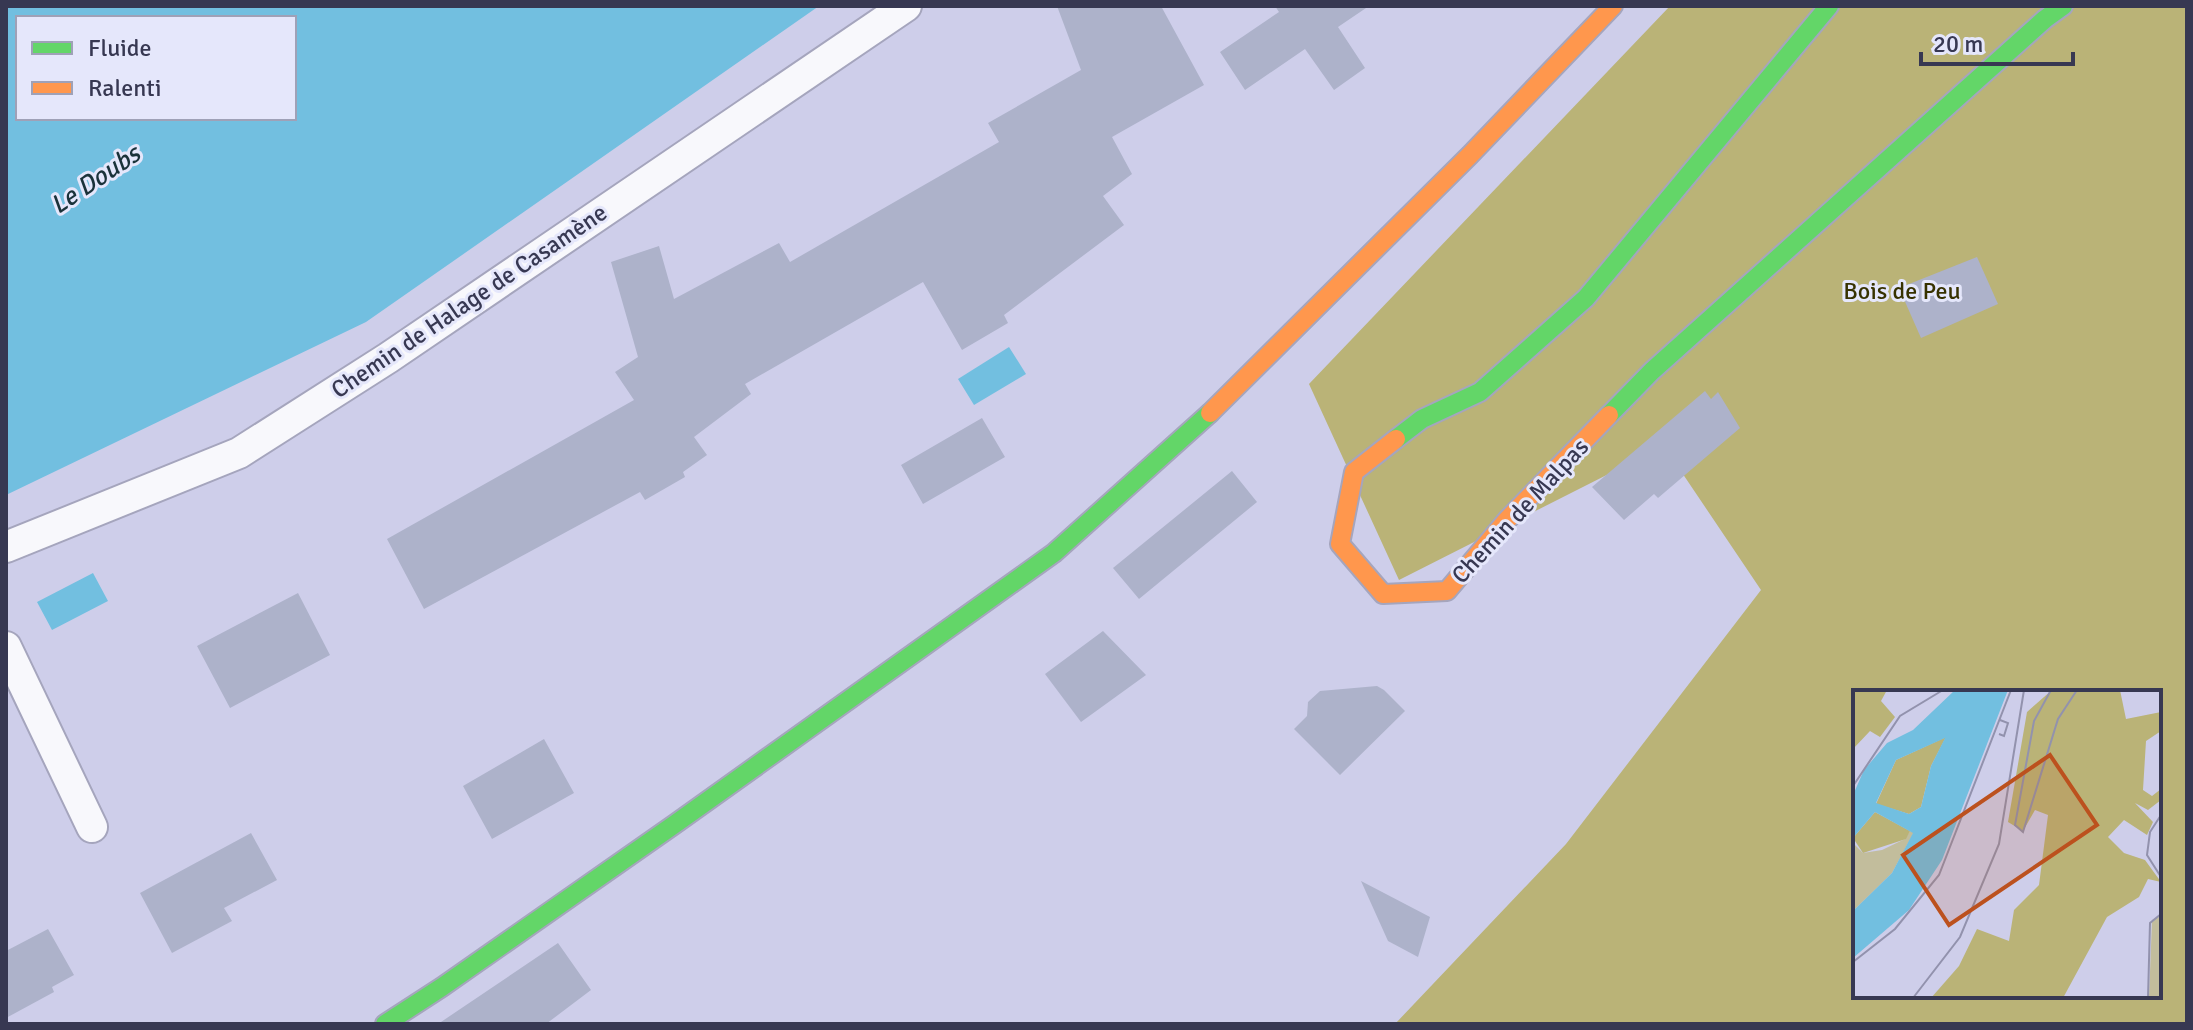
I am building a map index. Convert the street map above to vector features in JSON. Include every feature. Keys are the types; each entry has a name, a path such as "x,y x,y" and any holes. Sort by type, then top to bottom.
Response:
{"street":[{"path":"385,1024 675,824 1054,553 1195,428 1470,155 1613,6"},
{"name":"Chemin de Malpas","path":"1829,6 1586,298 1480,392 1422,419 1354,472 1340,544 1383,594 1447,591 1507,520 1652,371 2063,6"}],"lane":[{"name":"Chemin de Halage de Casamène","path":"6,547 239,453 388,358 906,6"},
{"path":"6,647 92,827"}],"green space":[{"name":"Bois de Peu","path":"1670,6 2187,6 2187,1024 1395,1024 1566,844 1761,590 1664,446 1399,580 1309,384"}],"water":[{"name":"Le Doubs","path":"6,6 819,6 366,322 6,495"},
{"path":"1009,347 1026,374 974,405 958,379"},
{"path":"93,573 108,601 52,630 37,602"}],"building":[{"path":"1057,6 1161,6 1204,85 1112,137 1132,174 1103,196 1124,225 1004,315 1008,323 962,350 923,282 745,384 751,394 694,437 707,455 683,472 685,477 645,500 640,492 424,609 387,539 634,400 615,372 638,357 611,262 659,246 674,299 779,243 790,262 999,142 988,123 1081,70"},
{"path":"1275,6 1369,6 1338,27 1365,68 1334,90 1305,49 1245,90 1220,52 1279,12"},
{"path":"1977,257 1998,304 1921,338 1899,288"},
{"path":"1705,391 1711,399 1718,392 1740,428 1658,498 1654,494 1624,520 1592,487"},
{"path":"982,418 1005,457 923,504 901,465"},
{"path":"1232,471 1257,502 1139,599 1113,568"},
{"path":"298,593 330,655 230,708 197,646"},
{"path":"1103,631 1146,675 1081,722 1045,674"},
{"path":"1377,686 1405,711 1340,775 1294,729 1307,716 1308,702 1320,691"},
{"path":"544,739 574,793 492,839 463,786"},
{"path":"251,833 277,880 224,908 232,921 172,953 140,893"},
{"path":"1361,881 1430,917 1418,957 1388,941"},
{"path":"48,929 74,975 52,987 54,992 6,1018 6,951"},
{"path":"558,943 591,990 546,1024 438,1024"}],"traffic: fast":[{"path":"1396,439 1422,419 1480,392 1586,298 1829,6"},
{"path":"1609,415 1652,371 2063,6"},
{"path":"385,1024 675,824 1054,553 1210,413"}],"traffic: slow":[{"path":"1210,413 1470,155 1613,6"},
{"path":"1396,439 1354,472 1340,544 1383,594 1447,591 1507,520 1609,415"}]}
